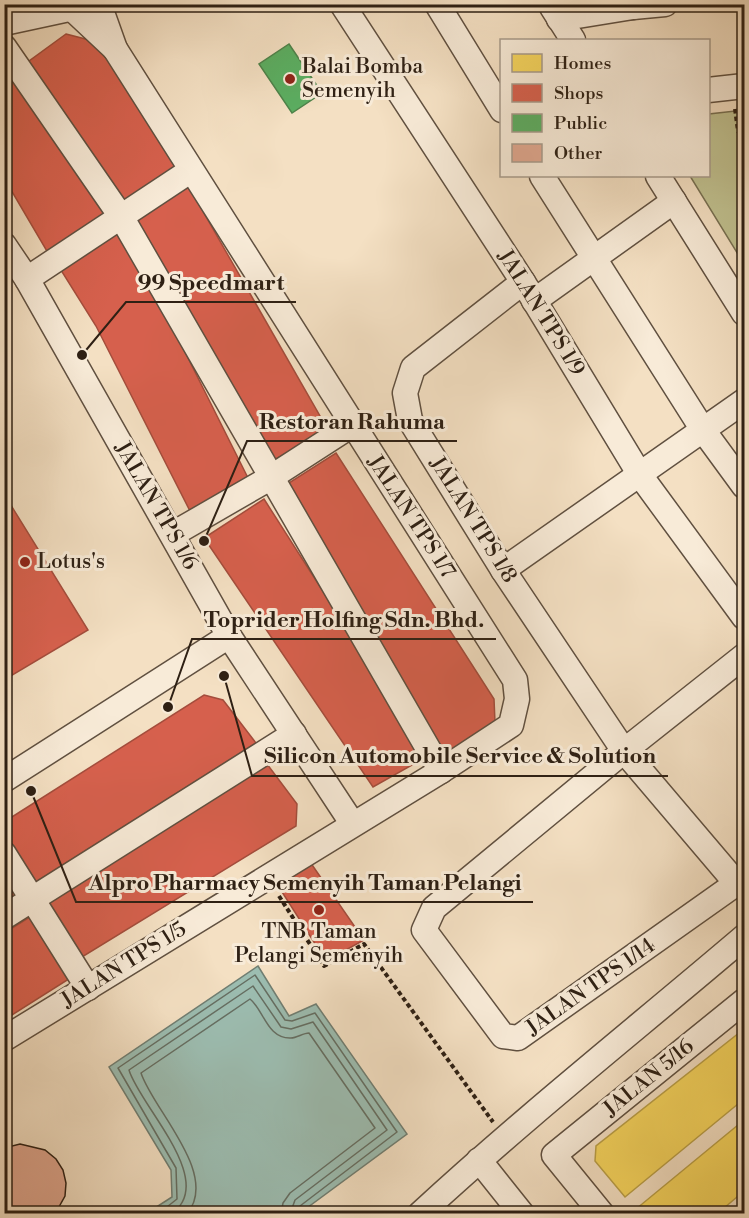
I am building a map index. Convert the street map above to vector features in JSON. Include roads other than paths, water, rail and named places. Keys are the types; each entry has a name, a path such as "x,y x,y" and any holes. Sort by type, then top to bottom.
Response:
{"street":[{"name":"JALAN TPS 1/7","path":"99,4 115,49 190,171 515,680"},
{"name":"JALAN TPS 1/9","path":"342,4 529,291 640,475 744,617"},
{"path":"437,4 500,108"},
{"path":"572,39 555,12 665,4"},
{"name":"JALAN TPS 1/7","path":"68,7 115,49"},
{"path":"4,23 68,7"},
{"path":"4,47 122,218 441,771"},
{"path":"710,90 739,94"},
{"path":"27,279 190,171"},
{"path":"543,177 703,430 744,486"},
{"path":"659,177 744,313"},
{"name":"JALAN TPS 1/8","path":"674,201 594,259 529,291 413,368 405,393 410,420 504,570 624,751 741,881"},
{"name":"JALAN TPS 1/6","path":"4,245 27,279 229,636 352,823"},
{"path":"504,570 744,401"},
{"path":"173,534 270,478 352,425"},
{"path":"4,780 229,636"},
{"path":"624,751 744,656"},
{"name":"JALAN TPS 1/5","path":"4,1040 352,823 441,771 511,724 517,699 515,680"},
{"path":"4,917 294,734"},
{"name":"JALAN TPS 1/14","path":"624,751 434,908 424,930 503,1036 519,1038 741,881"},
{"path":"4,854 34,898 88,988"},
{"path":"420,1214 504,1137 626,1039 744,937"},
{"name":"JALAN 5/16","path":"602,1214 554,1155 744,1001"},
{"path":"478,1160 522,1214"}],"water":[{"path":"258,966 289,1016 316,1004 407,1134 300,1213 147,1213 172,1197 171,1170 109,1067"}],"place":[{"name":"Balai Bomba Semenyih","path":"290,79"},
{"name":"99 Speedmart","path":"82,355"},
{"name":"Restoran Rahuma","path":"204,541"},
{"name":"Lotus's","path":"25,562"},
{"name":"Silicon Automobile Service & Solution","path":"224,676"},
{"name":"Toprider Holfing Sdn. Bhd.","path":"168,707"},
{"name":"Alpro Pharmacy Semenyih Taman Pelangi","path":"31,791"},
{"name":"TNB Taman Pelangi Semenyih","path":"319,910"}]}
